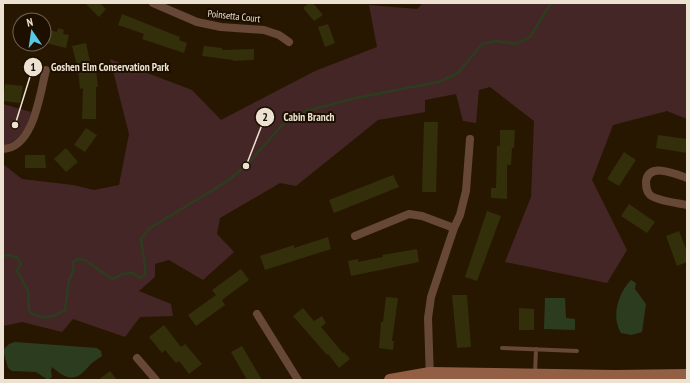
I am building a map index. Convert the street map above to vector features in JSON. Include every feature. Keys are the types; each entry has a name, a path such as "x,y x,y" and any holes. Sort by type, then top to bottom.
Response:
{"street":[{"name":"Poinsetta Court","path":"153,3 197,22 221,27 264,30 279,35 289,42"},
{"path":"3,149 19,143 28,133 33,120 46,70"},
{"path":"430,376 428,318 431,297 454,228 460,215 466,191 470,139"},
{"path":"687,178 656,170 651,172 647,179 646,190 655,198 687,205"},
{"path":"355,236 409,214 422,216 454,228"},
{"path":"257,314 298,380"},
{"path":"137,358 156,380"},
{"path":"390,380 430,376 535,377 687,375"}],"lane":[{"path":"502,348 577,350"},
{"path":"535,377 536,349"}],"shaded area":[{"path":"423,3 687,3 687,119 667,111 613,125 592,180 627,250 607,283 505,262 531,197 534,121 490,87 479,90 476,123 463,121 456,94 425,100 425,112 378,120 296,186 280,183 220,218 217,234 234,252 203,280 169,260 155,264 155,277 139,291 171,304 173,316 140,317 125,337 73,319 62,332 22,322 3,326 3,164 22,179 73,185 94,190 119,185 129,134 110,59 192,90 221,120 315,71 377,47 369,5 417,9"},
{"path":"3,104 31,112 22,133 14,141 3,146"},
{"path":"631,280 636,283 635,289 646,304 642,332 631,335 621,333 618,327 616,313 619,298 626,285"},
{"path":"545,298 565,298 566,318 575,319 575,330 544,329"},
{"path":"15,342 97,348 101,351 102,356 92,363 82,374 73,378 65,376 52,367 52,377 48,380 36,372 12,371 8,368 3,350 9,344"}],"building":[{"path":"85,3 100,3 106,9 99,17"},
{"path":"309,3 313,3 323,15 314,21 303,8"},
{"path":"122,14 180,37 179,40 187,43 184,53 142,39 144,34 118,25"},
{"path":"328,24 335,43 325,47 318,27"},
{"path":"58,28 64,30 63,34 69,35 66,48 52,44 52,31 57,32"},
{"path":"86,43 92,70 96,70 98,87 96,87 96,119 82,119 83,88 80,89 78,69 72,46"},
{"path":"204,46 222,48 222,50 254,49 254,60 233,61 202,56"},
{"path":"5,84 23,86 20,103 3,101"},
{"path":"424,122 438,122 436,192 422,192"},
{"path":"86,128 97,135 85,152 74,145"},
{"path":"500,130 515,130 511,165 507,165 507,199 491,198 491,188 496,188 497,146 500,146"},
{"path":"658,135 687,139 687,153 656,148"},
{"path":"66,148 78,162 66,172 54,159"},
{"path":"624,152 636,160 619,186 607,179"},
{"path":"25,155 45,155 46,168 25,168"},
{"path":"393,175 399,187 334,213 329,200"},
{"path":"629,204 655,222 647,233 621,216"},
{"path":"487,211 501,216 477,281 465,277"},
{"path":"679,231 687,251 687,262 677,266 666,236"},
{"path":"328,237 331,249 265,270 260,256 294,245 294,248"},
{"path":"417,249 419,262 351,276 348,261 358,259 358,262 383,257 382,255"},
{"path":"241,269 249,280 222,300 225,305 196,326 188,315 216,295 212,290"},
{"path":"452,295 467,295 471,347 457,348"},
{"path":"386,297 398,298 392,341 394,341 393,350 379,348 381,322 383,322"},
{"path":"303,308 314,321 322,316 326,323 321,327 350,359 339,368 293,316"},
{"path":"519,308 534,309 534,330 519,330"},
{"path":"164,325 181,347 185,344 202,364 189,374 179,361 176,363 165,350 162,353 149,337"},
{"path":"242,346 262,380 247,380 231,352"},
{"path":"110,371 117,380 98,380"}],"waterway":[{"path":"3,256 9,255 18,258 21,264 17,271 28,291 29,311 42,317 56,315 65,310 69,280 74,270 72,263 77,259 85,260 112,279 123,274 133,273 139,278 145,275 141,239 150,228 226,182 246,166 282,125 306,111 356,98 438,82 458,73 482,44 496,41 516,44 530,37 551,3"}],"place":[{"name":"Goshen Elm Conservation Park","path":"15,125"},
{"name":"Cabin Branch","path":"246,166"}]}
